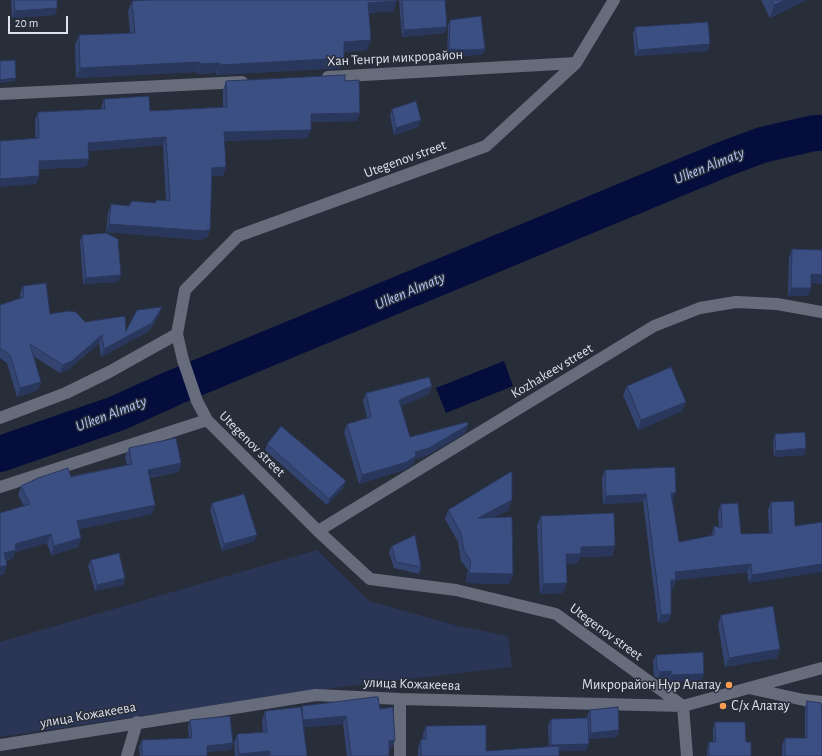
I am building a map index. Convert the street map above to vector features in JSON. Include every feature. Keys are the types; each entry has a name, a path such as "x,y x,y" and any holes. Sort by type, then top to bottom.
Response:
{"street":[{"name":"Utegenov street","path":"614,0 576,63 486,146 238,236 185,290 177,334 183,360 197,401 207,420 318,531 370,579 456,590 556,614 683,706"},
{"name":"Хан Тенгри микрорайон","path":"316,78 576,63"},
{"path":"0,94 252,81"},
{"name":"Kozhakeev street","path":"318,531 654,326 700,308 736,302 777,304 822,312"},
{"path":"0,418 66,393 109,372 177,334"},
{"path":"0,487 207,420"},
{"name":"улица Кожакеева","path":"0,746 137,722 316,694 400,699 683,706 752,689 822,668"},
{"path":"752,689 804,700 822,702"},
{"path":"400,699 400,756"},
{"path":"683,706 686,756"},
{"path":"128,756 137,722"}],"shaded area":[{"path":"504,361 513,386 446,413 436,388"},
{"path":"317,550 369,601 458,626 508,636 512,667 316,690 0,737 0,642"}],"building":[{"path":"14,0 57,0 57,8 15,11"},
{"path":"402,0 445,0 447,27 404,30"},
{"path":"772,0 785,0 774,5"},
{"path":"132,1 397,1 368,3 371,40 344,42 344,58 220,65 220,63 200,64 200,62 80,68 79,35 135,33"},
{"path":"481,16 485,49 449,49 450,20"},
{"path":"708,22 710,44 638,50 635,27"},
{"path":"15,60 16,78 0,80 0,61"},
{"path":"345,75 345,81 359,80 360,113 311,114 311,130 224,132 226,167 212,168 210,230 205,231 109,224 111,204 129,206 132,201 156,203 156,200 170,201 166,137 88,143 89,159 39,161 39,176 0,179 0,141 39,138 38,112 105,109 104,99 149,96 150,111 227,107 226,81"},
{"path":"416,101 421,120 396,128 392,109"},
{"path":"106,233 118,239 121,275 86,278 82,235"},
{"path":"792,249 822,250 822,275 811,274 811,288 791,288"},
{"path":"46,283 50,314 67,311 76,312 85,322 125,316 126,331 137,310 162,307 152,323 104,349 102,335 72,361 63,365 30,344 41,382 20,388 10,355 0,348 0,305 24,297 23,286"},
{"path":"671,367 686,402 641,420 627,386"},
{"path":"429,377 432,386 399,400 410,437 467,422 468,425 429,448 415,452 416,456 407,462 362,475 347,424 371,417 366,393"},
{"path":"281,426 346,481 329,499 267,444"},
{"path":"805,432 806,448 776,451 775,434"},
{"path":"176,438 181,463 148,470 155,505 77,521 81,538 54,546 51,534 15,544 16,550 4,553 7,565 0,567 0,513 30,504 21,486 38,478 68,468 71,477 132,464 129,448"},
{"path":"675,467 676,493 671,493 679,542 714,535 714,526 722,528 721,504 738,503 741,534 772,533 771,502 794,501 795,526 822,522 822,564 752,575 751,564 675,572 676,580 671,580 671,614 661,615 646,494 606,496 605,470"},
{"path":"512,471 512,500 478,518 512,517 513,574 469,573 471,561 464,551 461,533 448,510"},
{"path":"244,494 257,535 224,544 212,503"},
{"path":"614,513 615,546 581,547 581,554 566,554 567,583 543,584 541,516"},
{"path":"415,535 421,567 396,562 392,546"},
{"path":"119,553 125,578 97,585 91,560"},
{"path":"773,606 780,649 729,658 721,615"},
{"path":"703,652 704,674 671,675 671,671 660,672 657,669 656,655"},
{"path":"378,697 380,709 393,707 395,740 389,741 389,756 351,756 346,716 303,720 302,706"},
{"path":"807,701 821,703 822,756 785,756 785,738 807,738"},
{"path":"301,707 307,756 270,756 270,751 239,754 237,734 267,732 265,711"},
{"path":"618,707 619,730 591,733 590,710"},
{"path":"230,716 233,743 207,746 207,756 142,756 142,740 192,738 190,720"},
{"path":"588,718 589,744 551,745 551,719"},
{"path":"715,722 745,722 746,742 751,742 751,756 709,756 709,742 716,742"},
{"path":"486,725 486,751 559,746 559,756 421,756 421,739 426,739 426,726"}],"waterway":[{"name":"Ulken Almaty","path":"0,454 118,413 173,388 727,158 762,145 814,133 822,133"}],"place":[{"name":"Микрорайон Нур Алатау","path":"729,685"},
{"name":"С/х Алатау","path":"723,706"}]}
